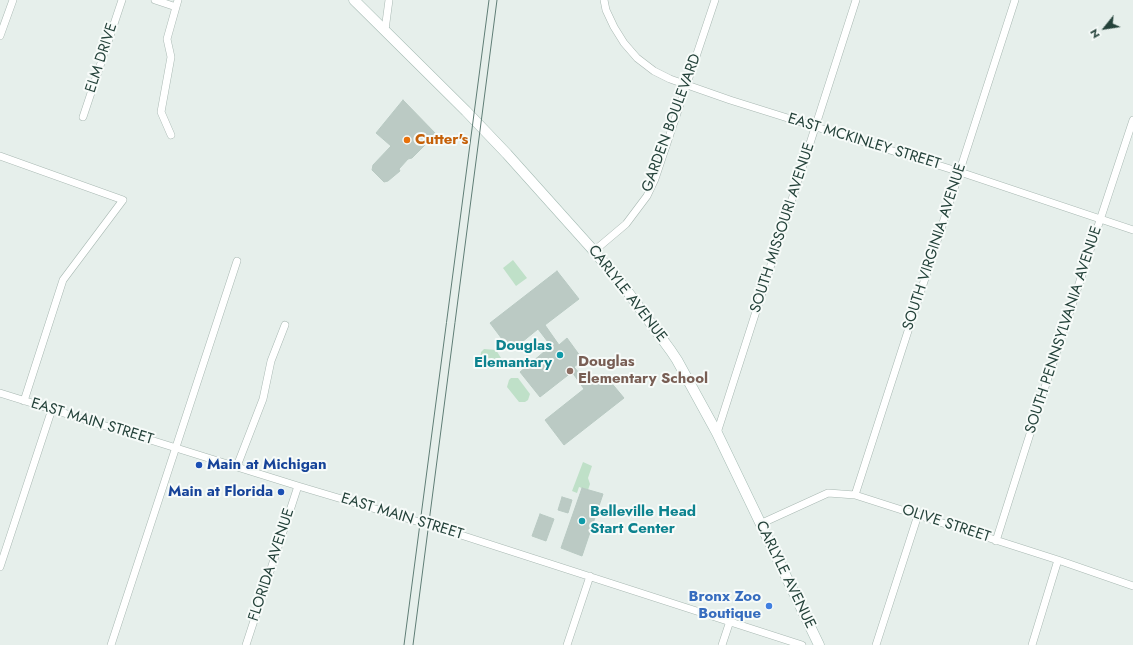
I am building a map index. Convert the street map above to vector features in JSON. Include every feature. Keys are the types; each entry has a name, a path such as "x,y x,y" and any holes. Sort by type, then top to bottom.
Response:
{"main road":[{"name":"CARLYLE AVENUE","path":"354,0 466,111 594,251 625,288 677,360 717,432 819,645"}],"street":[{"path":"0,36 13,0"},
{"name":"ELM DRIVE","path":"83,117 122,0"},
{"path":"155,0 177,4 168,39 172,57 161,112 171,135"},
{"path":"385,30 389,0"},
{"name":"EAST MCKINLEY STREET","path":"604,0 606,10 624,43 637,58 670,79 815,127 960,172 1133,230"},
{"name":"GARDEN BOULEVARD","path":"594,251 626,224 647,196 655,178 687,85 714,0"},
{"name":"SOUTH MISSOURI AVENUE","path":"717,432 856,0"},
{"name":"SOUTH VIRGINIA AVENUE","path":"855,495 903,342 960,172 1015,0"},
{"name":"SOUTH PENNSYLVANIA AVENUE","path":"996,541 1133,120"},
{"path":"0,156 123,200 64,280 24,401"},
{"path":"111,645 237,261"},
{"path":"237,466 263,399 271,361 285,325"},
{"name":"EAST MAIN STREET","path":"0,393 298,486 436,527 802,645"},
{"path":"0,568 52,409"},
{"name":"FLORIDA AVENUE","path":"246,645 298,486"},
{"name":"OLIVE STREET","path":"760,524 828,493 855,495 1058,560 1133,586"},
{"path":"876,645 918,515"},
{"path":"1032,645 1058,560"},
{"path":"567,645 590,576"},
{"path":"722,645 730,622"}],"green space":[{"path":"513,260 527,278 516,286 503,268"},
{"path":"484,349 496,350 501,358 488,369 480,359 481,352"},
{"path":"511,378 518,378 530,394 528,400 525,402 519,402 507,387"},
{"path":"583,462 592,466 588,478 590,484 588,490 579,487 577,493 572,491"}],"building":[{"name":"Cutter's","path":"403,100 436,134 412,158 408,159 399,169 400,171 388,181 384,182 372,170 373,165 391,146 376,133"},
{"name":"Douglas Elemantary","path":"557,271 579,299 545,325 559,345 567,338 583,360 574,367 589,385 604,374 624,398 564,445 545,420 584,389 572,372 540,397 520,372 551,346 538,329 511,351 490,323"},
{"name":"Belleville Head Start Center","path":"582,488 603,494 582,556 561,548"},
{"path":"562,497 572,500 568,513 558,510"},
{"path":"540,514 554,519 546,541 532,536"}],"tram line":[{"path":"404,645 489,0"},
{"path":"413,645 497,0"}],"place":[{"name":"Cutter's","path":"407,140"},
{"name":"Douglas Elemantary","path":"560,355"},
{"name":"Douglas Elementary School","path":"570,371"},
{"name":"Main at Michigan","path":"199,465"},
{"name":"Main at Florida","path":"281,492"},
{"name":"Belleville Head Start Center","path":"582,521"},
{"name":"Bronx Zoo Boutique","path":"769,606"}]}
